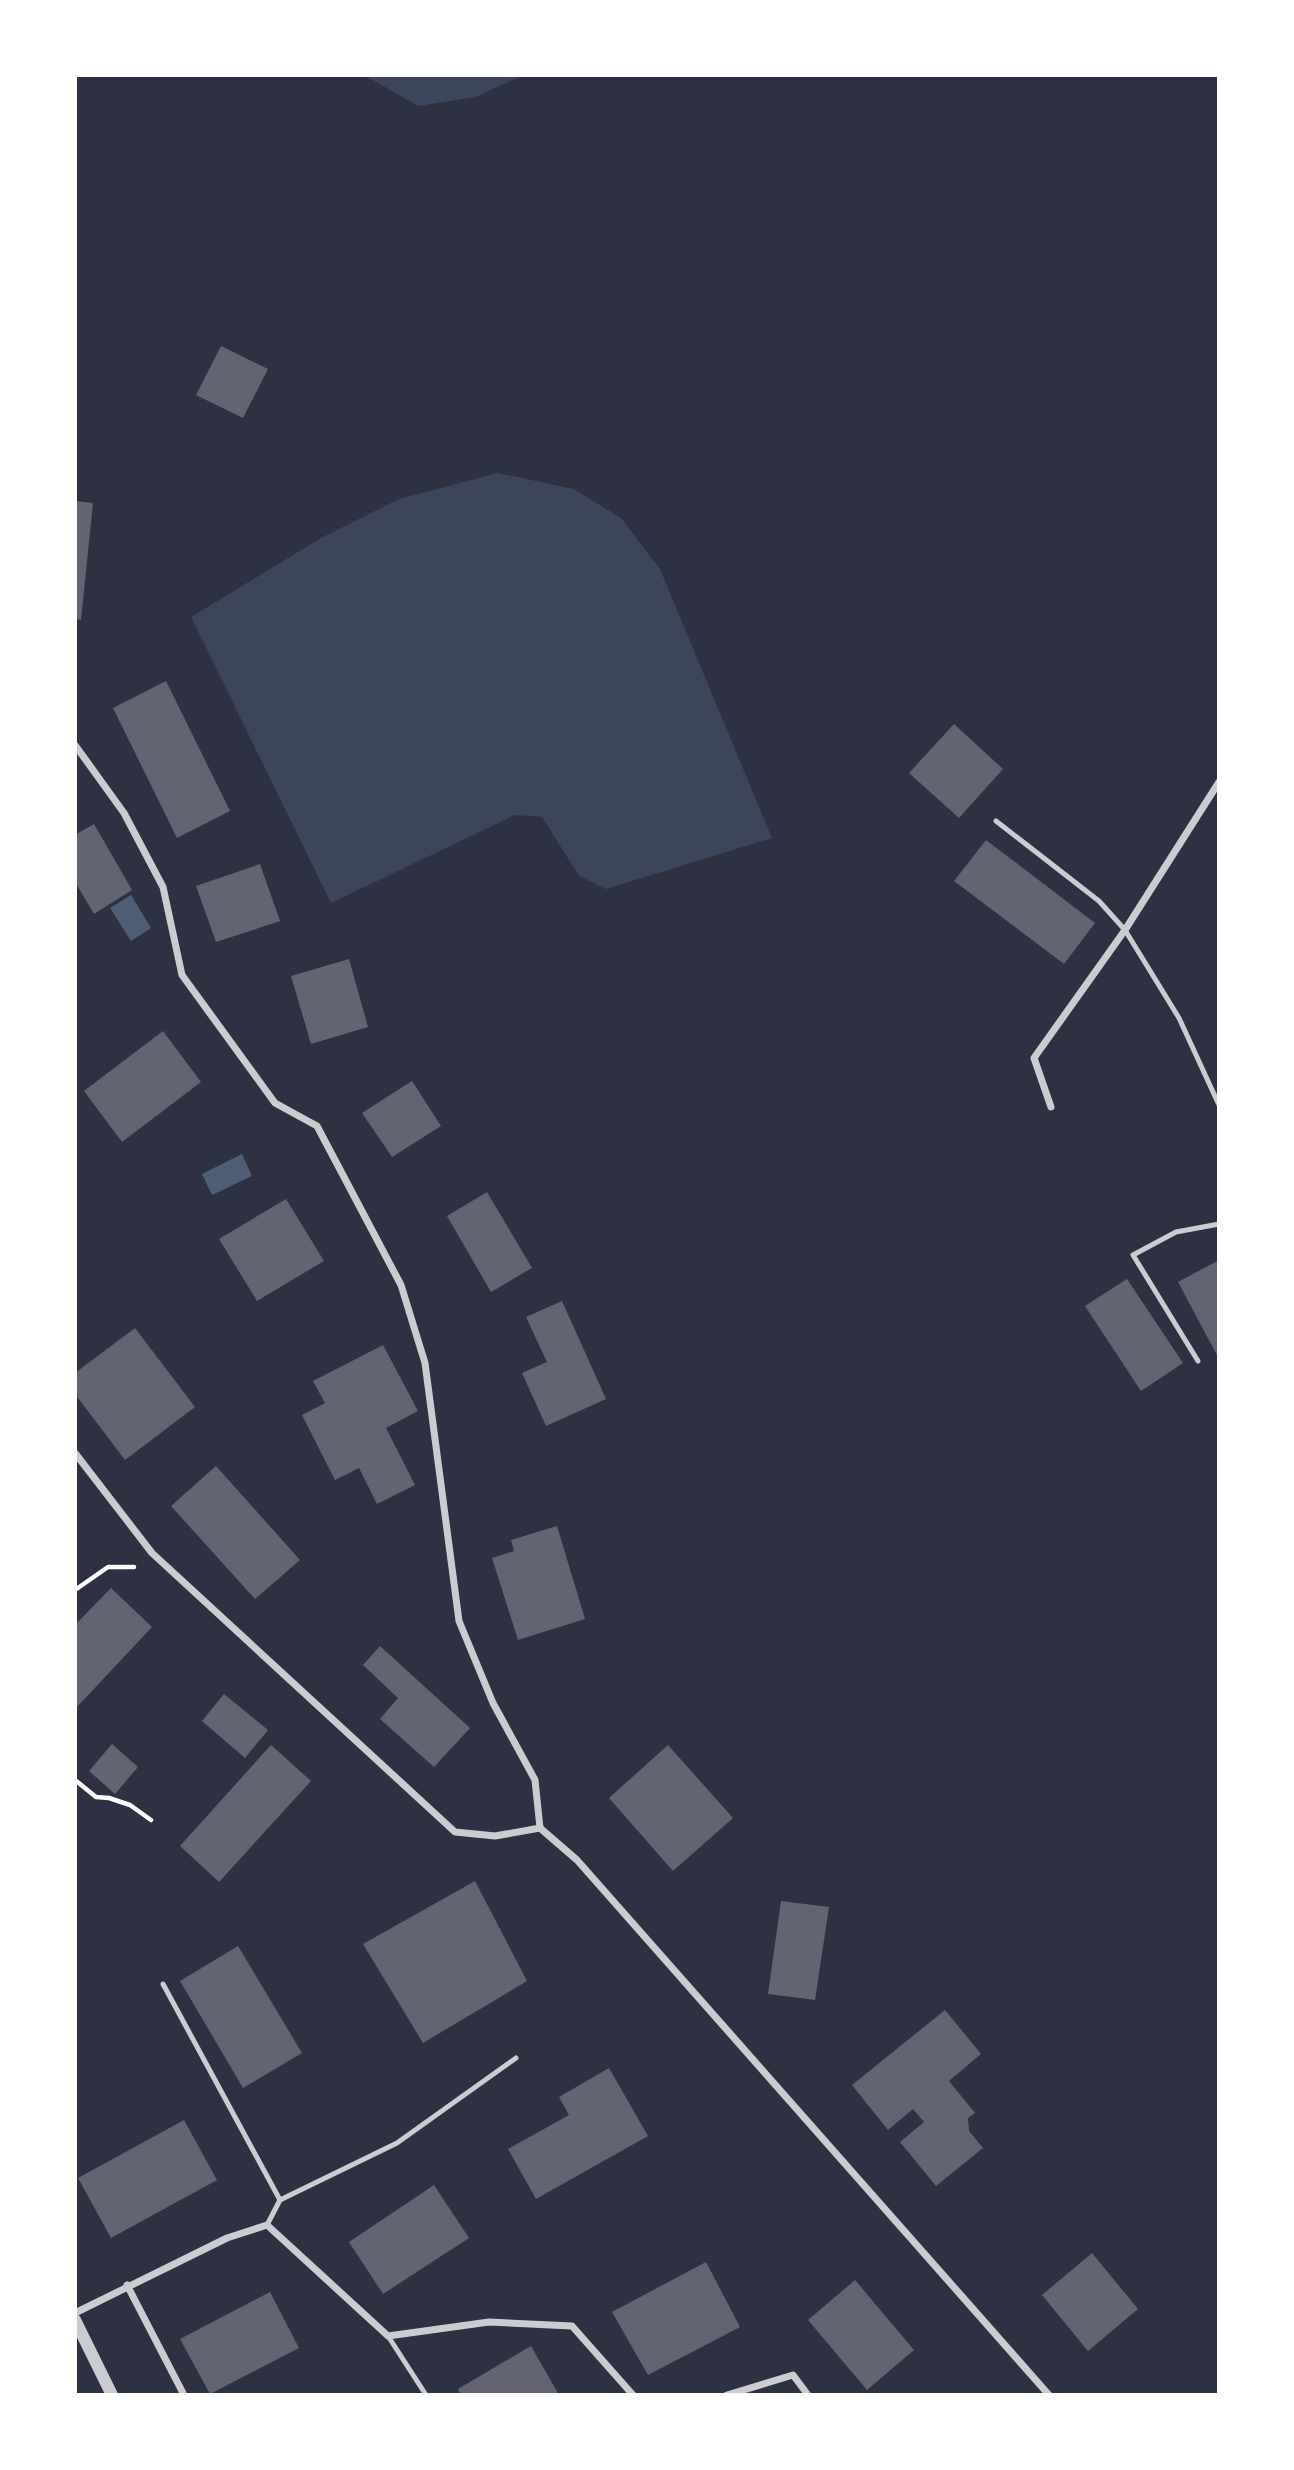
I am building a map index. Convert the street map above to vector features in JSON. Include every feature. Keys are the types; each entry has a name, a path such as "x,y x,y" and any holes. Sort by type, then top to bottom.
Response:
{"street":[{"path":"75,745 124,813 163,887 182,975 275,1103 317,1126 401,1285 425,1363 459,1621 493,1703 535,1780 540,1828 586,1871 1049,2395"},
{"path":"1051,1107 1034,1058 1125,930 1219,782"},
{"path":"75,1453 152,1553 455,1832 495,1836 540,1828"},
{"path":"75,2313 227,2238 267,2225 388,2336 489,2322 572,2326 633,2395"},
{"path":"127,2286 184,2395"},
{"path":"75,2320 113,2395"},
{"path":"727,2395 793,2375 807,2395"}],"lane":[{"path":"996,821 1099,901 1125,930 1179,1018 1219,1105"},
{"path":"1198,1361 1133,1255 1177,1232 1219,1224"},
{"path":"163,1983 280,2200"},
{"path":"267,2225 280,2200 397,2143 516,2058"},
{"path":"388,2336 426,2395"}],"path":[{"path":"75,1590 108,1567 137,1567 152,1553"},
{"path":"75,1780 96,1797 130,1805 151,1820"}],"shaded area":[{"path":"364,75 523,75 476,97 418,106"},
{"path":"498,473 574,489 621,518 660,569 772,838 606,889 579,876 542,817 515,815 331,903 191,617 321,538 399,499"},
{"path":"131,895 151,928 131,941 110,908"},
{"path":"242,1154 252,1176 212,1195 202,1174"}],"building":[{"path":"221,346 268,369 243,418 196,395"},
{"path":"75,501 93,503 81,620 75,619"},
{"path":"166,681 230,811 177,838 113,708"},
{"path":"954,724 1003,769 959,818 909,773"},
{"path":"94,824 132,890 94,914 75,882 75,835"},
{"path":"986,840 1095,923 1064,964 954,881"},
{"path":"260,864 280,921 216,942 196,886"},
{"path":"349,959 368,1027 311,1044 291,976"},
{"path":"163,1031 201,1082 122,1142 84,1091"},
{"path":"412,1081 441,1126 392,1157 362,1113"},
{"path":"487,1192 532,1268 491,1292 447,1216"},
{"path":"286,1199 324,1261 257,1301 219,1239"},
{"path":"1219,1260 1219,1359 1178,1282"},
{"path":"1127,1279 1183,1363 1141,1391 1085,1306"},
{"path":"562,1301 606,1399 546,1426 522,1373 547,1362 526,1317"},
{"path":"135,1328 195,1407 125,1460 75,1394 75,1373"},
{"path":"383,1345 418,1411 386,1428 415,1485 377,1504 359,1468 335,1480 302,1415 325,1403 313,1381"},
{"path":"216,1466 300,1560 255,1599 171,1506"},
{"path":"557,1526 585,1619 518,1640 492,1558 514,1551 511,1540"},
{"path":"111,1588 152,1627 75,1709 75,1625"},
{"path":"380,1646 470,1728 434,1767 380,1719 398,1698 363,1665"},
{"path":"224,1694 268,1730 245,1758 202,1721"},
{"path":"112,1744 138,1767 115,1794 89,1771"},
{"path":"271,1745 311,1781 219,1882 180,1846"},
{"path":"668,1745 733,1818 673,1871 609,1798"},
{"path":"475,1881 527,1981 423,2043 363,1944"},
{"path":"781,1901 829,1907 815,2000 768,1994"},
{"path":"238,1946 302,2053 243,2088 180,1981"},
{"path":"945,2010 981,2054 949,2081 975,2113 968,2118 969,2131 983,2148 936,2186 900,2142 924,2122 913,2109 888,2130 852,2085"},
{"path":"609,2068 648,2136 536,2199 508,2149 569,2115 559,2097"},
{"path":"184,2120 217,2180 111,2238 78,2178"},
{"path":"434,2185 469,2238 383,2294 349,2242"},
{"path":"1092,2253 1138,2309 1088,2351 1042,2295"},
{"path":"706,2262 740,2327 648,2375 612,2312"},
{"path":"855,2280 914,2350 867,2390 808,2320"},
{"path":"270,2292 299,2348 210,2394 180,2339"},
{"path":"531,2346 559,2395 461,2395 458,2389"}]}
